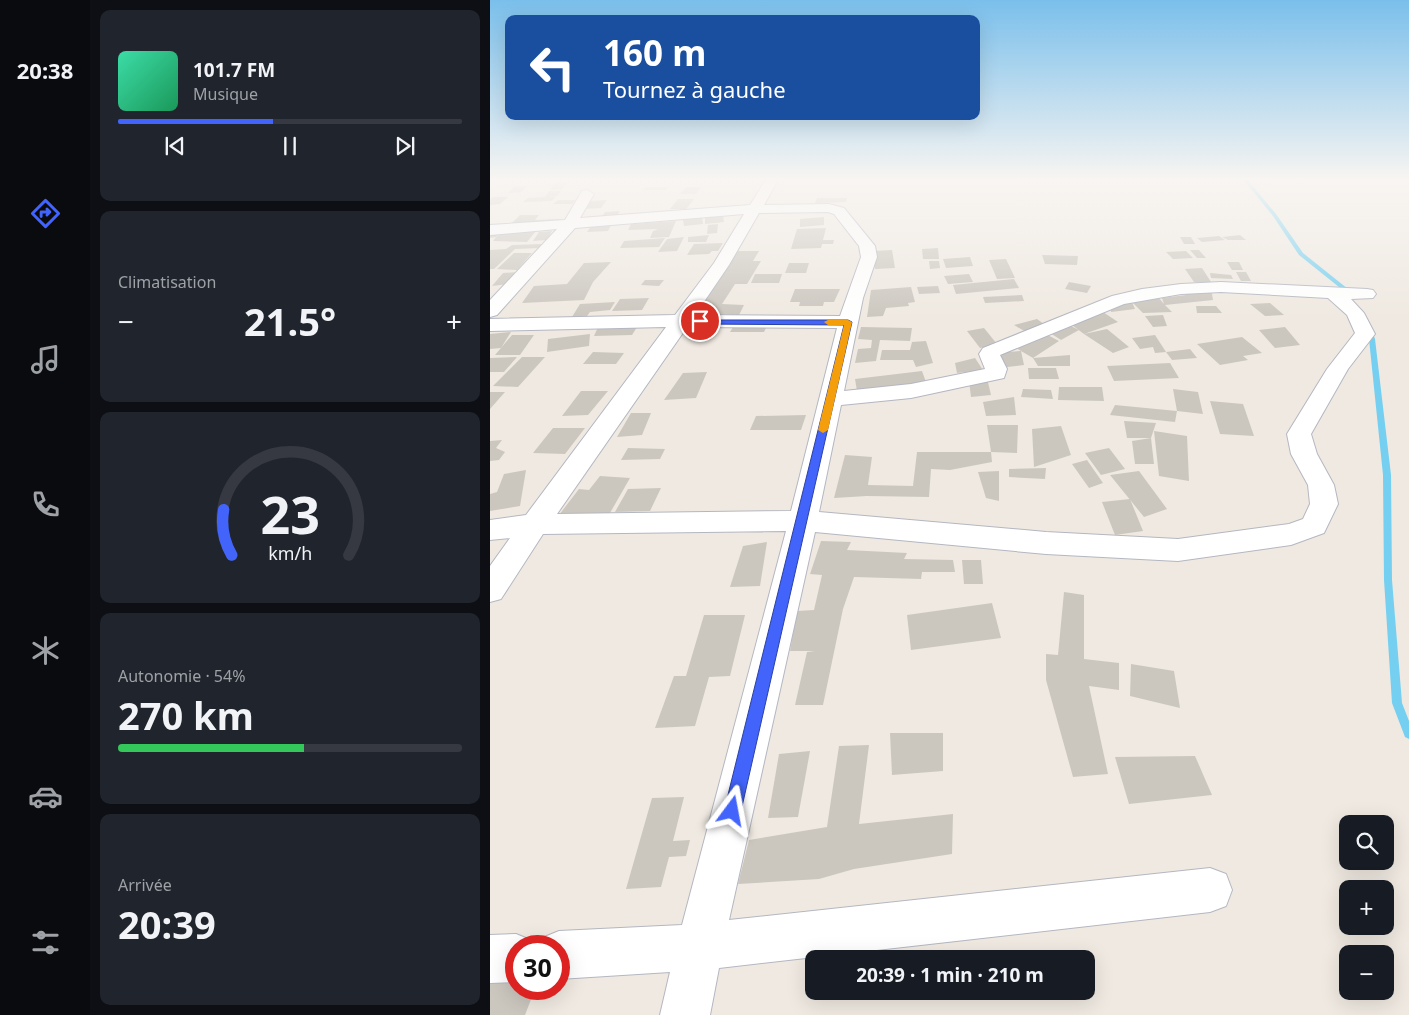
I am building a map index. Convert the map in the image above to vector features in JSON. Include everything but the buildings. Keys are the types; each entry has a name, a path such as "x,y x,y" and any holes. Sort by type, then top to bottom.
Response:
{"street":[{"path":"490,230 563,225"},
{"path":"490,311 569,225"},
{"path":"490,590 535,524 721,265 744,225"},
{"path":"685,1015 803,521 848,322 854,298 869,257 867,246 850,225"},
{"path":"830,399 911,391 996,373 989,354 990,352 1118,300 1142,294 1181,289 1221,287 1276,288 1366,294"},
{"path":"490,530 535,524 803,521 1046,543 1178,550 1291,534 1314,526 1324,504 1321,485 1304,454 1299,434 1345,359 1365,334 1355,313 1334,293"},
{"path":"490,325 681,321 848,322"},
{"path":"570,954 700,947 1210,890"},
{"path":"490,959 505,958"}],"waterway":[{"path":"1282,225 1301,254 1346,290"},
{"path":"1368,329 1372,339 1387,475 1388,580 1397,703 1409,734"}],"slow traffic":[{"path":"823,430 848,322 828,322"}],"route":[{"path":"700,321 848,322 803,521 732,811"}]}
